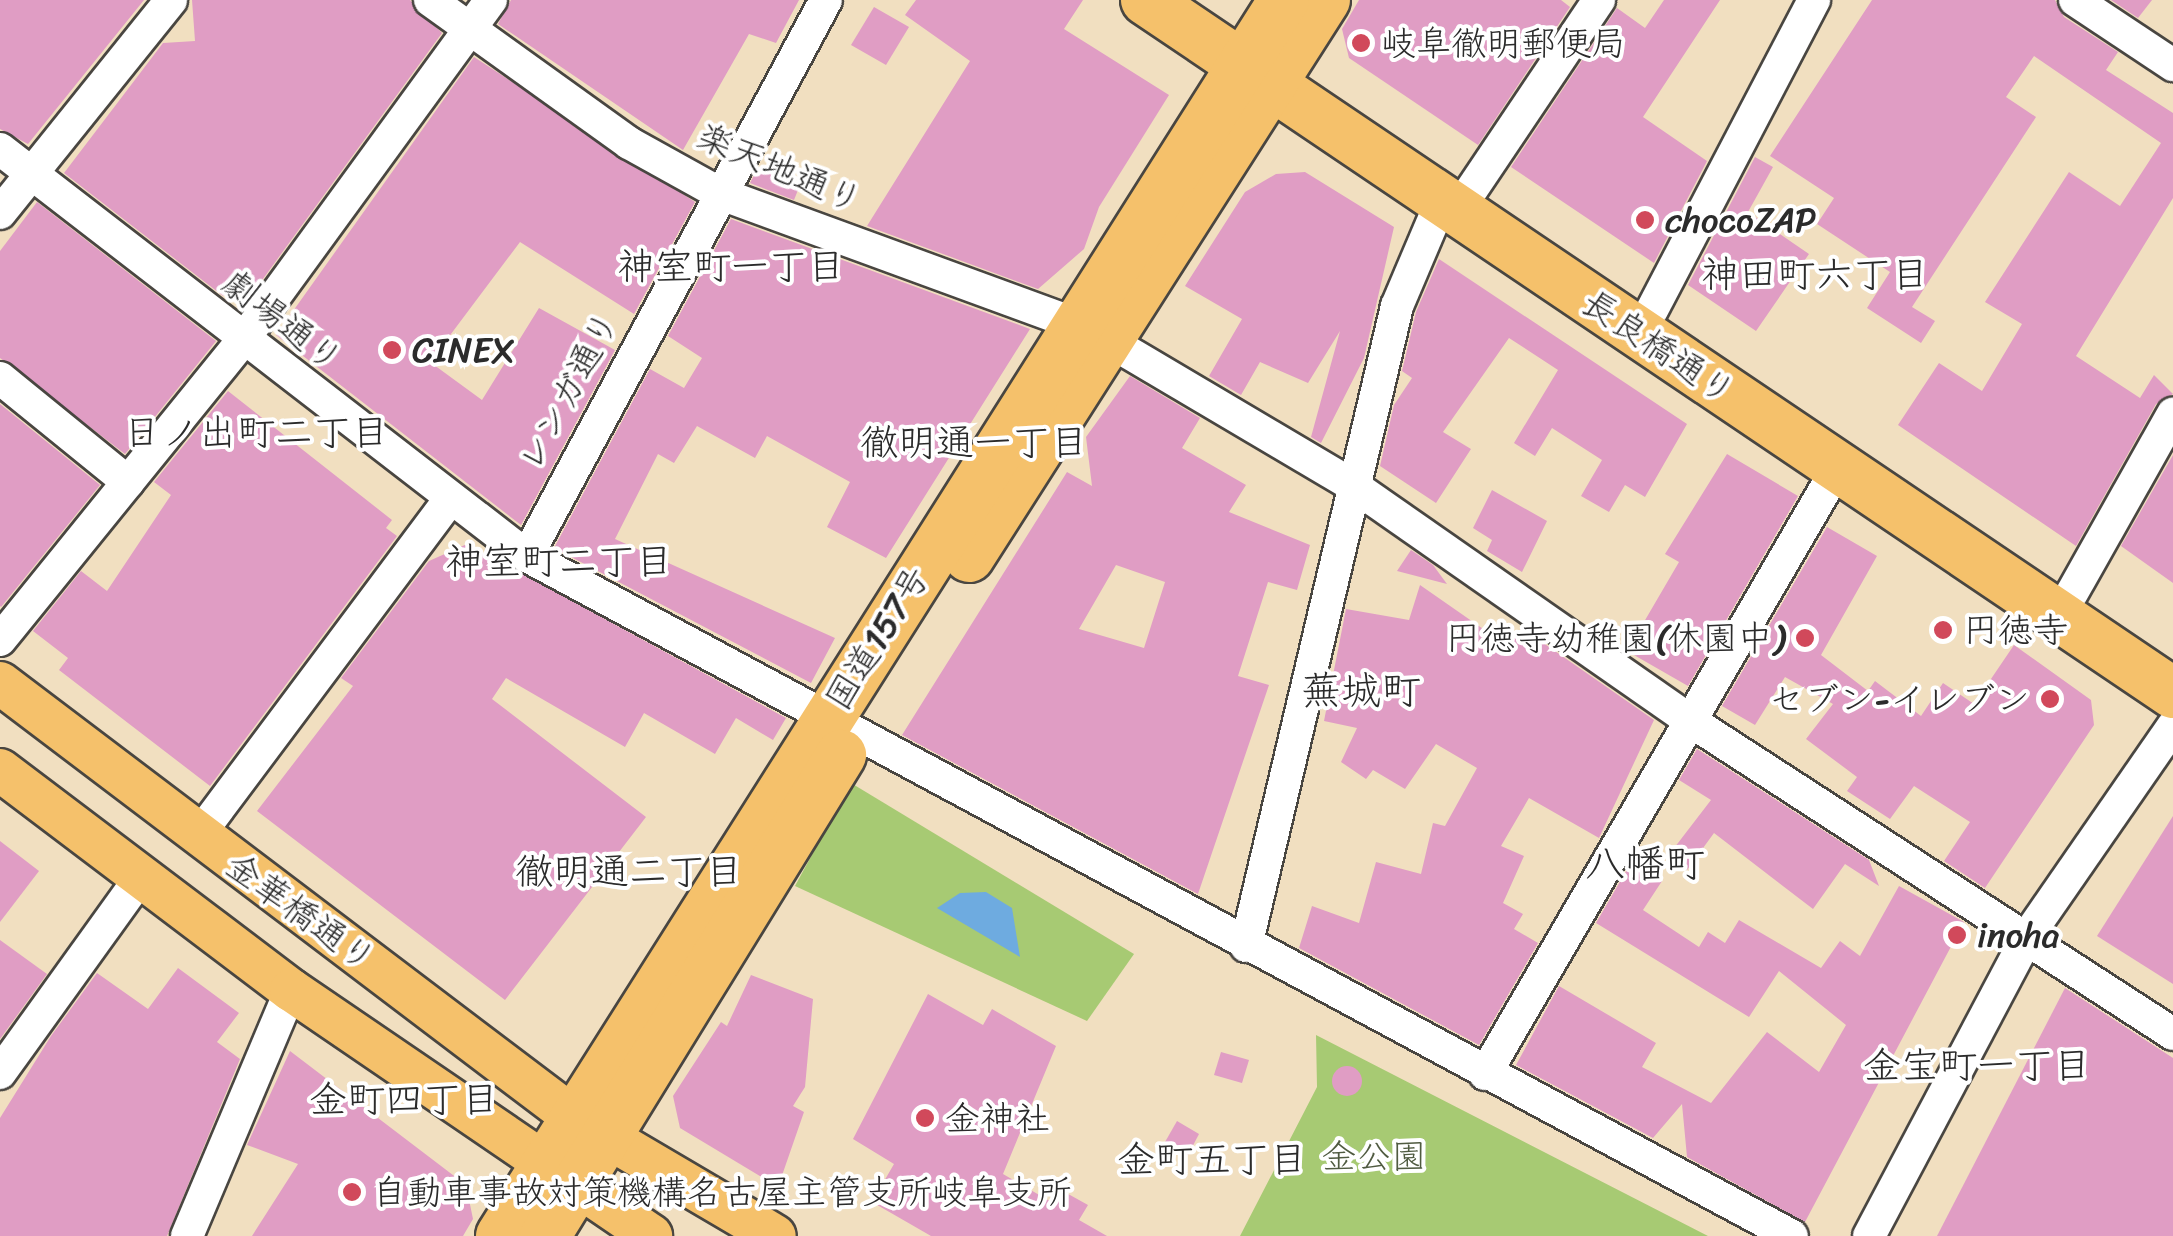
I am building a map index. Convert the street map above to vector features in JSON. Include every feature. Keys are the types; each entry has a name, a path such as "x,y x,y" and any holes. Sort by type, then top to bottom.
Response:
{"highway":[{"name":"長良橋通り","path":"1146,0 1266,66 1457,194 1836,468 2173,693"},
{"name":"長良橋通り","path":"1194,0 1266,66"},
{"path":"1266,66 1284,0"},
{"path":"1266,66 1325,0"},
{"name":"国道157号","path":"501,1236 559,1179 839,727 1266,66"},
{"name":"長良橋通り","path":"1457,194 1652,310 2173,657"},
{"name":"国道157号","path":"545,1236 559,1179"}],"main road":[{"name":"金華橋通り","path":"0,684 590,1126 775,1236"},
{"name":"金華橋通り","path":"0,770 291,990 559,1179 651,1236"}],"street":[{"path":"0,212 171,0"},
{"name":"楽天地通り","path":"430,0 629,144 721,194 1092,332 1350,484 1689,720 2173,1034"},
{"path":"0,640 244,340 491,0"},
{"name":"レンガ通り","path":"527,556 826,0"},
{"path":"1246,946 1350,484 1397,306 1457,194 1599,0"},
{"path":"1652,310 1814,0"},
{"path":"2076,0 2173,65"},
{"name":"劇場通り","path":"0,149 447,502 527,556 1484,1074 1792,1236"},
{"path":"0,378 128,482"},
{"path":"2072,593 2173,414"},
{"path":"1484,1074 1836,468"},
{"path":"198,836 447,502"},
{"path":"1869,1236 2026,937 2173,726"},
{"path":"0,1073 140,876"},
{"path":"187,1236 291,990"}],"green space":[{"path":"851,783 1134,954 1087,1021 795,886"},
{"name":"金公園","path":"1316,1035 1708,1236 1240,1236 1317,1087"}],"water":[{"path":"986,892 1012,908 1020,957 937,908 960,893"}],"building":[{"path":"0,0 144,0 28,144 0,129"},
{"path":"192,0 410,0 442,33 249,298 232,285 223,296 64,173 163,43 195,41"},
{"path":"511,0 799,0 776,43 749,34 683,150 498,24"},
{"path":"916,0 1083,0 1064,29 1169,95 1099,207 1084,249 1038,289 867,226 970,61 905,15"},
{"path":"1359,0 1561,0 1570,7 1478,145 1349,58 1342,29"},
{"path":"1664,0 1720,0 1643,117 1707,161 1654,263 1511,167 1617,8 1645,28"},
{"path":"1872,0 2055,0 2064,17 2118,52 2106,70 2173,113 2173,198 2076,356 2140,398 2154,375 2173,394 2156,404 2076,546 1898,425 1939,363 1982,391 2022,324 1985,302 2069,172 2120,206 2161,143 2034,56 2006,97 2036,117 1912,307 1935,321 1921,343 1867,308 1890,272 1817,224 1834,198 1770,156"},
{"path":"2111,0 2152,0 2138,18"},
{"path":"874,7 909,27 886,65 851,45"},
{"path":"474,57 695,202 634,314 520,242 430,362 482,400 539,308 615,350 521,525 276,335"},
{"path":"1755,157 1773,167 1748,212 1809,254 1756,331 1688,285"},
{"path":"758,168 800,185 794,200 750,183"},
{"path":"1305,172 1394,227 1364,358 1321,443 1311,437 1340,331 1308,383 1260,362 1241,395 1209,376 1242,319 1185,286 1245,192 1276,174"},
{"path":"37,202 216,341 125,454 0,358 0,251"},
{"path":"731,219 1030,329 886,558 827,527 850,482 767,436 755,458 697,426 674,463 658,454 615,539 835,638 811,683 554,548 650,369 684,388 702,358 668,336"},
{"path":"1439,259 1687,424 1645,497 1625,485 1609,512 1581,496 1602,460 1552,428 1535,456 1514,443 1558,370 1509,338 1443,432 1471,449 1436,503 1380,466 1394,405 1412,378 1402,371 1416,312"},
{"path":"1130,376 1200,418 1182,448 1246,485 1229,512 1310,545 1297,590 1268,582 1238,676 1269,685 1198,894 902,735 1067,472 1092,486 1086,437","holes":["1116,565 1165,582 1144,648 1079,629"]},
{"path":"228,391 392,520 386,528 397,536 210,786 59,670 68,658 33,631 81,571 107,591 171,495 154,482"},
{"path":"0,404 100,485 1,607 0,606"},
{"path":"1727,454 1798,496 1688,686 1627,651 1679,562 1665,554"},
{"path":"2173,455 2173,583 2121,546"},
{"path":"1492,490 1547,521 1522,572 1487,551 1492,540 1473,528"},
{"path":"1827,527 1877,556 1821,655 1868,691 1875,681 1921,716 1943,683 1974,704 2014,645 2091,700 2094,725 1985,888 1944,861 1970,822 1914,786 1890,819 1847,791 1857,777 1806,739 1833,704 1785,677 1755,725 1722,706"},
{"path":"467,544 786,718 773,740 736,718 715,754 644,713 625,747 506,678 492,699 646,817 505,1000 257,811 353,686 341,678 429,561"},
{"path":"1411,550 1433,565 1447,584 1397,571"},
{"path":"1420,585 1509,647 1522,628 1654,720 1599,838 1529,798 1501,846 1524,856 1503,903 1523,914 1514,929 1538,943 1479,1045 1299,948 1312,906 1359,923 1376,862 1421,874 1433,823 1445,826 1477,768 1436,744 1405,789 1373,770 1366,779 1341,762 1357,728 1324,721 1346,609 1409,620"},
{"path":"1697,749 1869,860 1879,886 1845,864 1813,909 1714,833 1687,870 1668,856 1711,800 1679,780"},
{"path":"2173,816 2173,984 2097,936"},
{"path":"0,841 39,871 0,922"},
{"path":"1632,861 1662,881 1643,910 1699,947 1708,932 1725,943 1739,920 1821,968 1840,941 1860,956 1899,886 1964,922 1805,1222 1687,1157 1682,1104 1653,1138 1516,1065 1559,986 1656,1043 1642,1067 1711,1103 1767,1032 1819,1072 1846,1025 1779,971 1749,1017 1596,923"},
{"path":"0,940 47,974 0,1039"},
{"path":"178,968 239,1013 217,1042 240,1059 167,1236 0,1236 0,1118 51,1036 97,973 148,1009"},
{"path":"751,975 813,999 805,1087 793,1106 804,1112 778,1187 680,1128 673,1096 721,1022 727,1026"},
{"path":"2065,988 2173,1058 2173,1236 1937,1236"},
{"path":"928,994 983,1025 992,1009 1056,1046 1003,1174 1053,1203 1061,1190 1088,1205 1079,1220 1107,1236 931,1236 872,1202 894,1164 853,1139"},
{"path":"290,1051 466,1185 473,1219 463,1236 252,1236 298,1164 247,1145"},
{"path":"1221,1052 1249,1060 1242,1083 1214,1075"},
{"path":"1347,1066 1357,1071 1362,1081 1357,1091 1347,1096 1337,1091 1332,1081 1337,1071"},
{"path":"1177,1121 1199,1134 1188,1155 1165,1142"}],"place":[{"name":"岐阜徹明郵便局","path":"1361,43"},
{"name":"chocoZAP","path":"1645,220"},
{"name":"CINEX","path":"392,350"},
{"name":"円徳寺","path":"1943,630"},
{"name":"円徳寺幼稚園(休園中)","path":"1805,638"},
{"name":"セブン-イレブン","path":"2050,699"},
{"name":"inoha","path":"1957,935"},
{"name":"金神社","path":"925,1118"},
{"name":"自動車事故対策機構名古屋主管支所岐阜支所","path":"352,1192"}],"district":[{"name":"神室町一丁目","path":"731,267"},
{"name":"神田町六丁目","path":"1815,275"},
{"name":"日ノ出町二丁目","path":"256,433"},
{"name":"徹明通一丁目","path":"974,443"},
{"name":"神室町二丁目","path":"559,562"},
{"name":"蕪城町","path":"1361,691"},
{"name":"八幡町","path":"1645,864"},
{"name":"徹明通二丁目","path":"629,872"},
{"name":"金宝町一丁目","path":"1977,1066"},
{"name":"金町四丁目","path":"404,1100"},
{"name":"金町五丁目","path":"1212,1160"}]}
